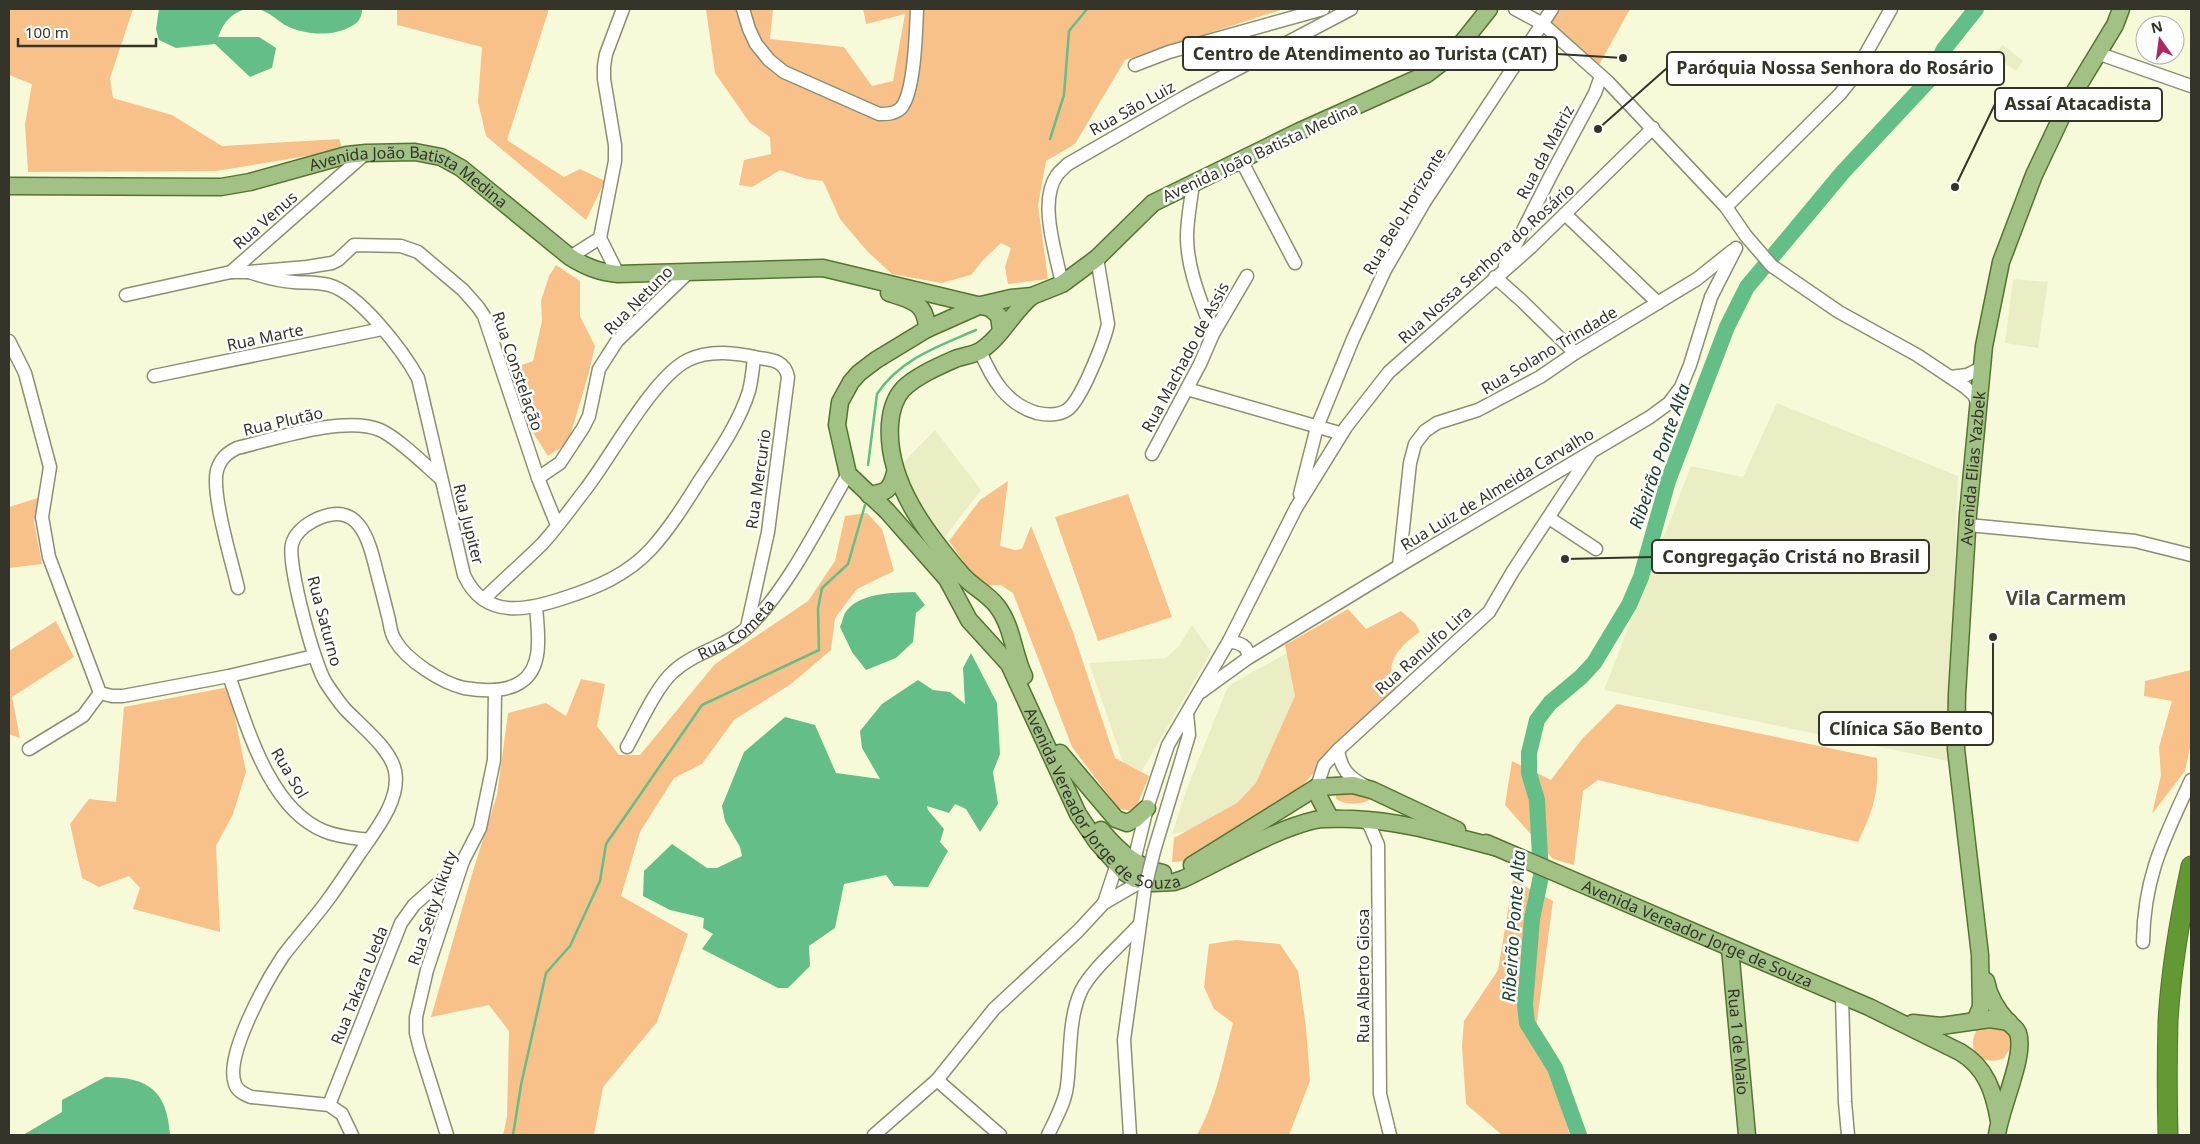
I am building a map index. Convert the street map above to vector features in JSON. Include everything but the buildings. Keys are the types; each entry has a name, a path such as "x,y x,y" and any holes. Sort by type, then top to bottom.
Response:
{"highway":[{"path":"2168,1135 2168,1020 2176,941 2191,866"}],"main road":[{"name":"Avenida João Batista Medina","path":"785,269 867,286 916,302 922,310 927,329 981,305 1011,298 1032,296 1062,284 1097,258 1154,203 1300,131 1427,74 1453,54 1488,9"},
{"name":"Avenida Elias Yazbek","path":"1975,1020 1981,1007 1980,955 1956,749 1957,682 1978,405 1992,299 2001,262 2050,137 2097,53 2115,25 2122,9"},
{"name":"Avenida João Batista Medina","path":"9,186 221,187 250,182 347,155 415,152 441,157 461,168 586,268 618,274 809,267 839,271 981,305"},
{"name":"Avenida João Batista Medina","path":"1001,331 1032,296"},
{"path":"927,329 876,360 859,373 845,391 840,402 837,425 848,474 869,495 889,489 892,486 895,473 889,437 890,414 895,400 903,390 920,377 954,360 980,351 1001,331 1000,320 996,311 981,305"},
{"name":"Avenida Vereador Jorge de Souza","path":"895,473 922,523 965,578 991,599 1003,615 1019,664 1088,812 1106,836 1134,861 1151,870 1163,873 1180,870 1192,865 1317,787 1352,785 1372,790 1494,847 1711,938 1750,957 1899,1021 1970,1058 1986,1077 1996,1105 1998,1128"},
{"name":"Avenida Vereador Jorge de Souza","path":"869,495 887,511 947,579 969,620 1009,664 1078,814 1097,842 1117,864 1129,876 1143,884 1164,883 1184,879 1282,832 1306,823 1330,818 1411,825 1494,847"},
{"path":"969,620 969,607 974,600 979,598 991,599"},
{"path":"1060,753 1116,819 1127,823 1147,808"},
{"path":"1317,787 1320,799 1330,818"},
{"path":"1364,820 1370,816 1374,804 1372,790"},
{"name":"Rua 1 de Maio","path":"1730,948 1747,1135"},
{"name":"Avenida Elias Yazbek","path":"1980,955 1990,996 2018,1035 2018,1053 1998,1128"},
{"path":"1732,972 1737,964 1750,957"},
{"name":"Avenida Vereador Jorge de Souza","path":"1899,1021 1941,1026 1960,1025 1975,1020 1997,1019 2009,1022"}],"street":[{"path":"618,274 600,238 615,162 615,145 604,79 604,66 608,46 623,9"},
{"path":"743,9 756,44 769,60 784,72 879,114 893,114 901,108 908,97 913,63 917,9"},
{"path":"1135,65 1169,52 1323,9"},
{"name":"Rua São Luiz","path":"1062,284 1048,208 1050,191 1057,175 1068,164 1188,95 1351,9"},
{"path":"1515,9 1543,24 1602,76 1726,207 1746,236 1772,266 1839,312 1917,355 1966,387 1974,395 1978,405"},
{"name":"Rua Belo Horizonte","path":"1296,508 1317,427 1353,339 1385,270 1425,201 1552,9"},
{"path":"1726,207 1806,129 1852,80 1892,9"},
{"path":"2097,53 2191,86"},
{"name":"Rua da Matriz","path":"1499,274 1595,93 1602,76"},
{"name":"Rua Nossa Senhora do Rosário","path":"1296,508 1340,434 1389,372 1566,214 1653,128"},
{"name":"Rua Venus","path":"231,272 366,153"},
{"path":"1241,160 1295,263"},
{"path":"1193,183 1188,218 1189,257 1213,334"},
{"path":"1566,214 1658,303"},
{"name":"Rua Solano Trindade","path":"1399,566 1410,463 1414,444 1424,431 1437,423 1478,410 1540,377 1575,353 1697,279 1736,248 1746,236"},
{"path":"570,257 600,238"},
{"name":"Rua Constelação","path":"126,296 231,272 249,272 332,263 354,245 401,246 418,252 463,290 484,316 538,478 557,526"},
{"name":"Rua Luiz de Almeida Carvalho","path":"1198,694 1248,658 1399,566 1650,418 1670,403 1681,387 1690,365 1711,297 1736,248"},
{"path":"980,351 990,373 1004,393 1026,410 1045,415 1058,414 1068,409 1082,389 1106,335 1108,324 1097,258"},
{"name":"Rua Netuno","path":"538,478 560,463 583,428 589,416 599,369 617,341 690,271"},
{"name":"Rua Jupiter","path":"249,272 274,279 327,285 341,289 353,298 403,353 418,378 464,575 470,587 484,599 499,607 512,609 536,608 609,582 631,568 651,549 675,518 724,444 749,392 754,357"},
{"path":"1499,274 1522,301 1575,353"},
{"name":"Rua Machado de Assis","path":"1152,454 1187,389 1213,334 1246,276"},
{"path":"1697,279 1710,284 1711,297"},
{"name":"Rua Marte","path":"154,376 382,329"},
{"path":"9,341 25,373 50,467 42,517 49,557 100,693"},
{"path":"484,599 543,543 586,488 655,390 671,372 687,360 702,354 716,353 754,357"},
{"name":"Rua Mercurio","path":"747,627 768,532 788,377 783,365 776,361 754,357"},
{"path":"1950,377 1968,375 1982,368"},
{"path":"1187,389 1340,434"},
{"name":"Rua Plutão","path":"238,588 218,498 216,480 219,464 230,451 336,426 365,426 386,433 440,478"},
{"name":"Rua Ranulfo Lira","path":"1317,787 1320,772 1338,750 1490,612 1513,571 1591,452"},
{"path":"1311,454 1322,461 1325,460"},
{"name":"Rua Cometa","path":"627,747 672,672 685,663 733,638 747,627 782,586 848,474"},
{"path":"834,499 848,490 858,489 869,495"},
{"path":"1134,861 1147,808 1168,744 1221,655 1296,508"},
{"name":"Rua Saturno","path":"329,1105 276,1101 245,1095 235,1084 234,1062 245,1029 264,988 284,956 329,899 380,824 391,798 395,781 394,768 383,749 342,706 323,678 314,656 300,600 291,546 298,532 310,522 320,518 337,515 355,521 366,533 395,641 419,664 450,684 471,689 495,690 520,684 530,675 535,664 538,632 536,608"},
{"path":"1549,518 1596,550"},
{"path":"1968,525 2135,541 2191,555"},
{"path":"1228,641 1240,643 1244,646 1249,654 1248,658"},
{"path":"1221,655 1226,668 1231,672"},
{"path":"100,693 123,696 229,676 314,656"},
{"name":"Rua Sol","path":"229,676 260,756 283,799 295,813 324,831 369,840"},
{"name":"Rua Seity Kikuty","path":"447,1135 420,1049 416,1033 416,1017 427,970 464,861 480,828 494,760 495,690"},
{"path":"29,749 83,716 100,693"},
{"path":"1130,1135 1124,1040 1143,884 1189,736 1187,713"},
{"path":"1168,744 1189,736"},
{"name":"Avenida Vereador Jorge de Souza","path":"1338,750 1340,764 1346,773 1372,790"},
{"path":"2143,942 2145,900 2154,863 2191,780"},
{"name":"Rua Alberto Giosa","path":"1364,820 1370,826 1378,845 1380,1094 1390,1135"},
{"name":"Rua Takara Ueda","path":"329,1105 401,923 414,905 464,861"},
{"path":"1104,903 1117,864"},
{"path":"874,1135 937,1080 994,1009 1078,931 1104,903 1143,884"},
{"path":"1048,1135 1060,1111 1067,1088 1074,1014 1081,992 1088,980 1139,925"},
{"path":"1842,997 1845,1102 1848,1135"},
{"path":"937,1080 1000,1135"},
{"path":"329,1105 342,1114 352,1135"}],"shaded area":[{"path":"9,9 133,9 110,78 113,98 172,115 222,146 339,139 343,150 216,171 28,172 25,124 32,84 9,75"},
{"path":"159,9 246,9 236,13 229,19 218,37 259,37 276,48 272,68 250,77 215,44 176,48 159,40 156,29"},
{"path":"258,9 362,9 359,20 350,27 318,34 292,28"},
{"path":"397,9 549,9 507,140 564,177 580,169 605,181 586,220 486,136 478,102 482,47 397,25"},
{"path":"706,9 773,9 770,39 844,47 872,86 893,81 905,14 866,24 863,9 1284,9 1125,60 1075,144 1046,161 1038,205 1048,279 1008,284 1005,267 1011,248 1001,243 983,260 971,275 941,283 892,274 868,252 840,219 823,181 807,179 780,170 752,187 739,185 744,160 771,154 770,137 750,123 715,73"},
{"path":"1557,9 1630,9 1599,65 1550,23"},
{"path":"2002,44 2023,61 2016,71 1996,57"},
{"path":"556,265 580,281 580,316 595,346 568,443 548,456 521,414 511,369 533,361 542,321 541,301 549,276"},
{"path":"2013,279 2048,282 2038,348 2005,343"},
{"path":"1777,403 1958,476 1948,761 1604,690 1691,466 1743,477"},
{"path":"935,430 981,490 941,542 917,511 900,466"},
{"path":"1008,481 1000,546 1015,550 1022,549 1031,526 1073,632 1115,758 1149,776 1138,803 1131,811 1119,809 1072,747 1013,593 1001,585 984,586 972,574 949,541 980,500"},
{"path":"1128,494 1172,617 1098,641 1055,517"},
{"path":"41,497 34,522 42,564 9,568 9,507"},
{"path":"867,513 882,529 894,571 857,589 835,618 831,650 791,684 734,720 702,764 674,778 640,832 621,896 688,934 657,1022 603,1087 594,1135 503,1135 507,1117 509,1031 489,1005 431,1017 497,795 508,713 546,703 566,716 581,679 605,684 597,726 619,755 640,755 715,664 808,601 835,561 845,516"},
{"path":"915,592 925,605 916,613 913,642 896,658 866,670 852,652 840,627 845,613 851,606 868,597"},
{"path":"1348,609 1366,629 1401,611 1415,623 1420,632 1404,644 1393,662 1392,675 1399,690 1344,739 1303,785 1189,861 1172,862 1174,838 1237,803 1256,783 1295,696 1285,645"},
{"path":"56,621 74,657 12,697 20,738 9,734 9,651"},
{"path":"1192,625 1211,652 1132,788 1089,663 1166,658 1179,646"},
{"path":"1317,636 1288,744 1226,824 1172,834 1188,786 1228,686"},
{"path":"971,653 997,703 1000,754 993,772 998,804 980,832 966,809 955,804 949,813 927,806 928,810 944,829 940,842 948,851 928,887 894,886 886,875 844,884 835,928 809,946 810,966 788,988 778,988 702,949 713,934 703,928 704,918 670,910 643,896 644,871 672,844 707,868 717,868 742,856 740,847 725,821 722,806 744,752 785,717 815,725 836,773 880,779 862,748 860,731 882,704 918,680 933,690 950,692 965,704 963,668"},
{"path":"2191,670 2191,743 2185,771 2152,814 2161,775 2159,747 2172,701 2144,696 2145,681"},
{"path":"229,687 246,772 233,814 216,846 220,932 133,909 140,888 129,876 99,887 82,878 70,824 89,799 116,802 124,707"},
{"path":"1617,704 1877,758 1877,782 1874,802 1858,842 1598,780 1583,791 1574,865 1553,859 1505,805 1512,761 1551,780 1582,739"},
{"path":"1347,791 1371,796 1371,799 1354,804 1336,799 1336,794"},
{"path":"1513,880 1553,901 1536,1028 1570,1135 1502,1135 1466,1104 1462,1046 1464,1021 1498,970"},
{"path":"1236,940 1280,944 1298,971 1306,1027 1310,1081 1289,1135 1197,1135 1214,1095 1233,1023 1214,1009 1204,987 1209,944"},
{"path":"1981,1025 2009,1030 2012,1045 2004,1058 1995,1061 1987,1060 1981,1058 1976,1053 1973,1047 1973,1040"},
{"path":"105,1077 133,1080 153,1090 160,1097 165,1107 170,1135 23,1135 62,1112 62,1100"}],"waterway":[{"path":"1050,139 1064,95 1069,31 1087,9"},
{"name":"Ribeirão Ponte Alta","path":"1579,1135 1555,1068 1527,1023 1525,1005 1532,919 1541,876 1537,800 1529,773 1529,753 1537,720 1550,703 1581,677 1594,663 1629,605 1641,577 1668,481 1727,327 1747,287 1843,172 1929,80 1944,49 1976,9"},
{"path":"868,465 877,394 886,382 897,371 921,355 976,330"},
{"path":"513,1135 521,1085 546,973 570,946 600,881 606,844 702,705 819,650 818,609 822,588 848,564 865,505"}],"place":[{"name":"Centro de Atendimento ao Turista (CAT)","path":"1623,58"},
{"name":"Paróquia Nossa Senhora do Rosário","path":"1598,129"},
{"name":"Assaí Atacadista","path":"1955,187"},
{"name":"Congregação Cristá no Brasil","path":"1565,559"},
{"name":"Clínica São Bento","path":"1993,637"}],"district":[{"name":"Vila Carmem","path":"2066,598"}]}
